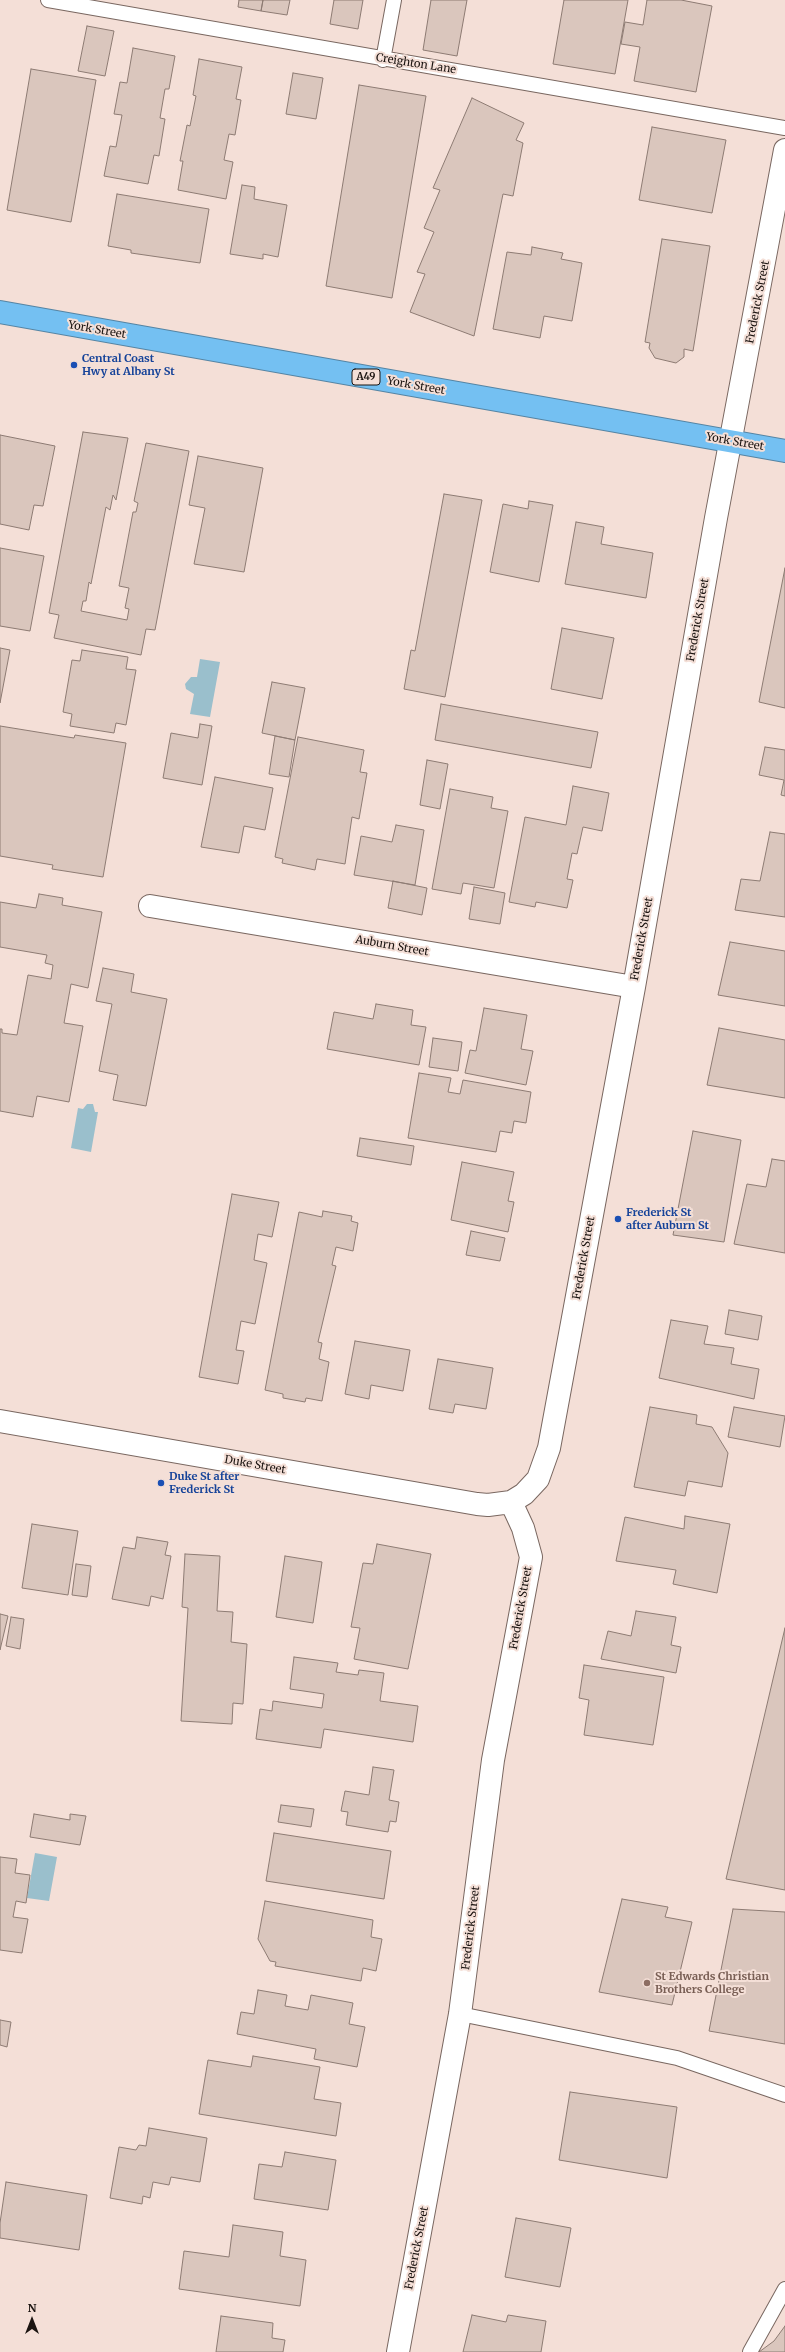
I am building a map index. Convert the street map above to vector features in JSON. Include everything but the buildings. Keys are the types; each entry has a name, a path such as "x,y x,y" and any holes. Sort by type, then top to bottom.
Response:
{"highway":[{"name":"York Street","path":"0,312 785,451"}],"street":[{"name":"Frederick Street","path":"398,2352 460,2014 493,1760 531,1558 523,1528 511,1502 524,1494 538,1479 549,1448 785,150"},
{"name":"Auburn Street","path":"150,906 634,987"},
{"name":"Duke Street","path":"0,1420 477,1504 511,1502"}],"lane":[{"name":"Creighton Lane","path":"48,0 383,60 785,128"},
{"path":"383,60 394,0"},
{"path":"460,2014 677,2058 785,2095"},
{"path":"750,2352 785,2289"}],"water":[{"path":"200,659 220,662 210,717 190,714 194,694 186,689 185,684 191,677 197,677"},
{"path":"87,1104 93,1104 95,1112 98,1112 91,1152 71,1148 78,1108 83,1109"},
{"path":"35,1853 57,1857 49,1901 27,1898"}],"place":[{"name":"Central Coast Hwy at Albany St","path":"74,365"},
{"name":"Frederick St after Auburn St","path":"618,1219"},
{"name":"Duke St after Frederick St","path":"161,1483"},
{"name":"St Edwards Christian Brothers College","path":"647,1983"}]}
